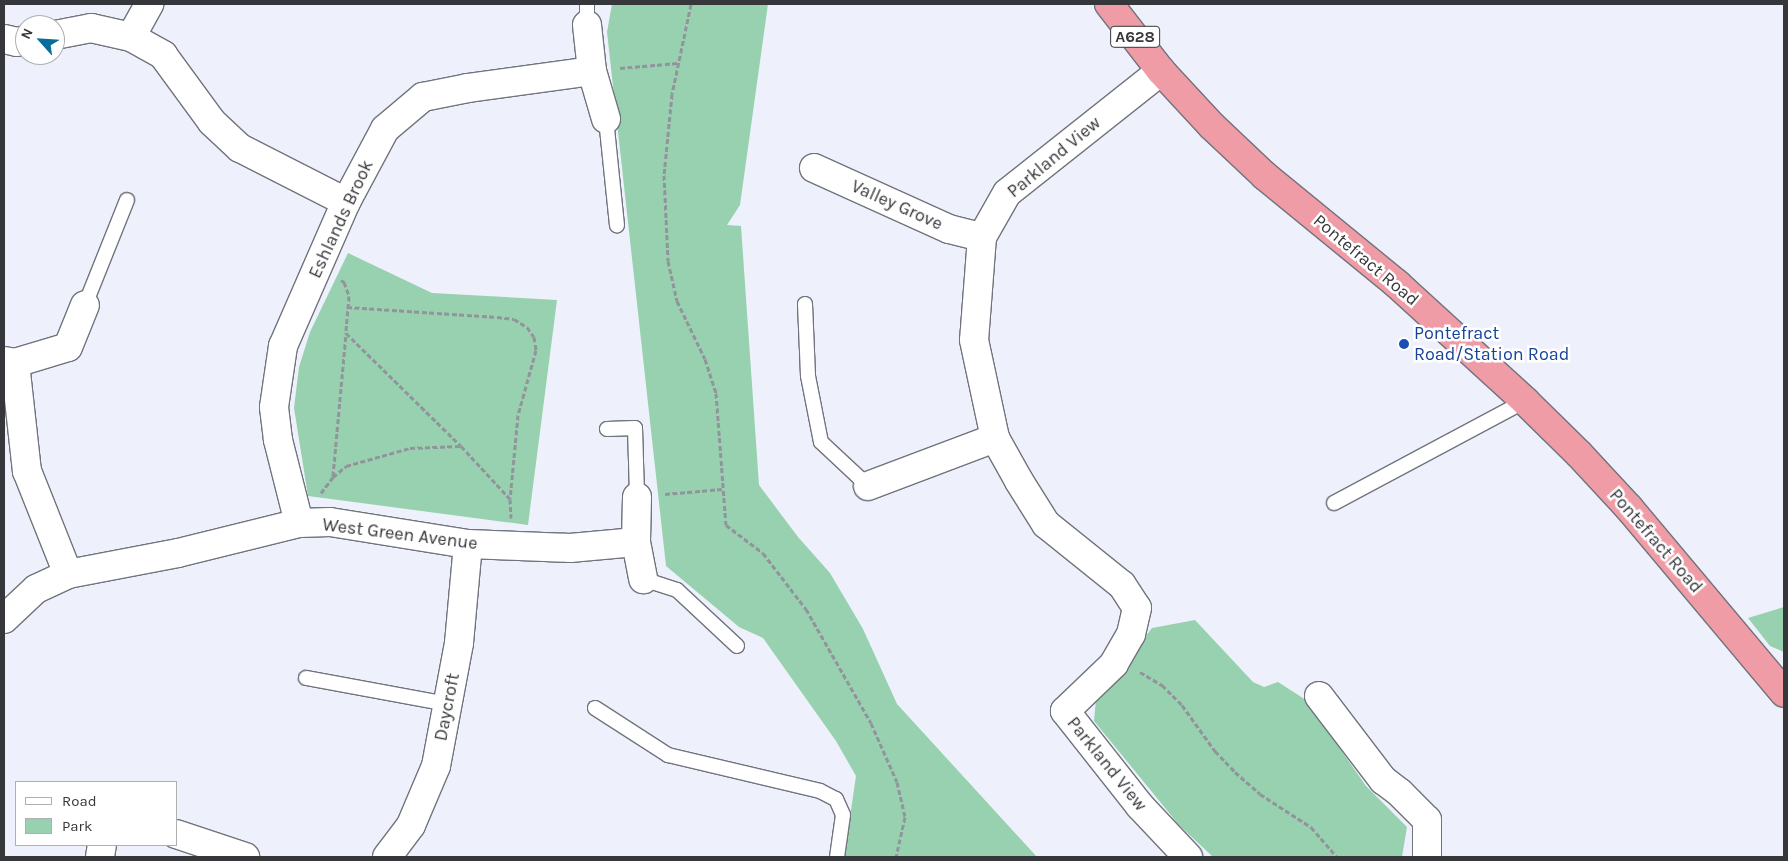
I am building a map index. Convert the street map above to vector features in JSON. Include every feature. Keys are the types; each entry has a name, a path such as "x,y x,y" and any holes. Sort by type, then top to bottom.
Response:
{"highway":[{"name":"Pontefract Road","path":"1110,4 1161,71 1212,126 1265,176 1397,284 1525,401 1630,508 1784,693"}],"street":[{"path":"131,37 149,4"},
{"path":"587,14 592,71 606,119"},
{"path":"65,33 91,28 131,37 163,56 212,122 240,148 346,202"},
{"name":"Eshlands Brook","path":"299,523 278,440 274,407 283,346 346,202 385,129 422,97 468,88 592,71"},
{"name":"Parkland View","path":"1161,71 1007,193 982,237 974,340 995,438 1046,524 1122,585 1138,608 1131,634 1114,664 1065,711 1140,806 1188,857"},
{"name":"Valley Grove","path":"814,168 948,229 982,237"},
{"path":"68,574 27,471 9,362 68,347 85,305"},
{"path":"868,486 995,438"},
{"path":"637,497 636,542 643,579"},
{"name":"West Green Avenue","path":"4,619 36,589 68,574 178,554 299,523 330,522 468,544 570,548 636,542"},
{"name":"Daycroft","path":"387,857 411,825 436,766 459,643 468,544"},
{"path":"1319,696 1383,780 1400,793 1427,820 1427,857"},
{"path":"178,835 245,857"}],"lane":[{"path":"606,119 617,225"},
{"path":"85,305 127,200"},
{"path":"805,304 808,376 821,442 868,486"},
{"path":"1334,503 1525,401"},
{"path":"607,429 636,428 637,497"},
{"path":"643,579 677,590 737,646"},
{"path":"306,678 447,704"},
{"path":"596,708 668,755 820,791 836,799 843,815 837,857"}],"path":[{"path":"691,4 672,94 664,175 668,261 677,301 705,359 716,393 726,525 763,553 806,610 871,723 897,782 905,817 896,857"},
{"path":"592,71 678,63"},
{"path":"318,267 344,282 349,296 333,477"},
{"path":"347,306 514,319 526,326 534,337 536,350 518,415 510,499 514,546"},
{"path":"346,333 461,446 510,499"},
{"path":"299,523 333,477 346,466 410,448 461,446"},
{"path":"637,497 722,488"},
{"path":"1114,664 1137,670 1162,685 1182,705 1215,750 1235,772 1260,794 1311,827 1337,857"}],"green space":[{"path":"612,4 768,4 740,205 727,225 741,226 759,485 798,537 830,573 863,629 897,704 1037,857 844,857 856,776 836,741 763,638 739,627 666,566 607,32"},
{"path":"348,253 432,293 557,300 528,525 308,496 294,408 299,367 310,332"},
{"path":"1784,607 1784,652 1770,646 1748,618"},
{"path":"1195,620 1253,682 1264,687 1278,682 1306,700 1366,786 1407,827 1402,857 1213,857 1179,825 1094,721 1096,699 1152,628"}],"place":[{"name":"Pontefract Road/Station Road","path":"1404,344"}]}
